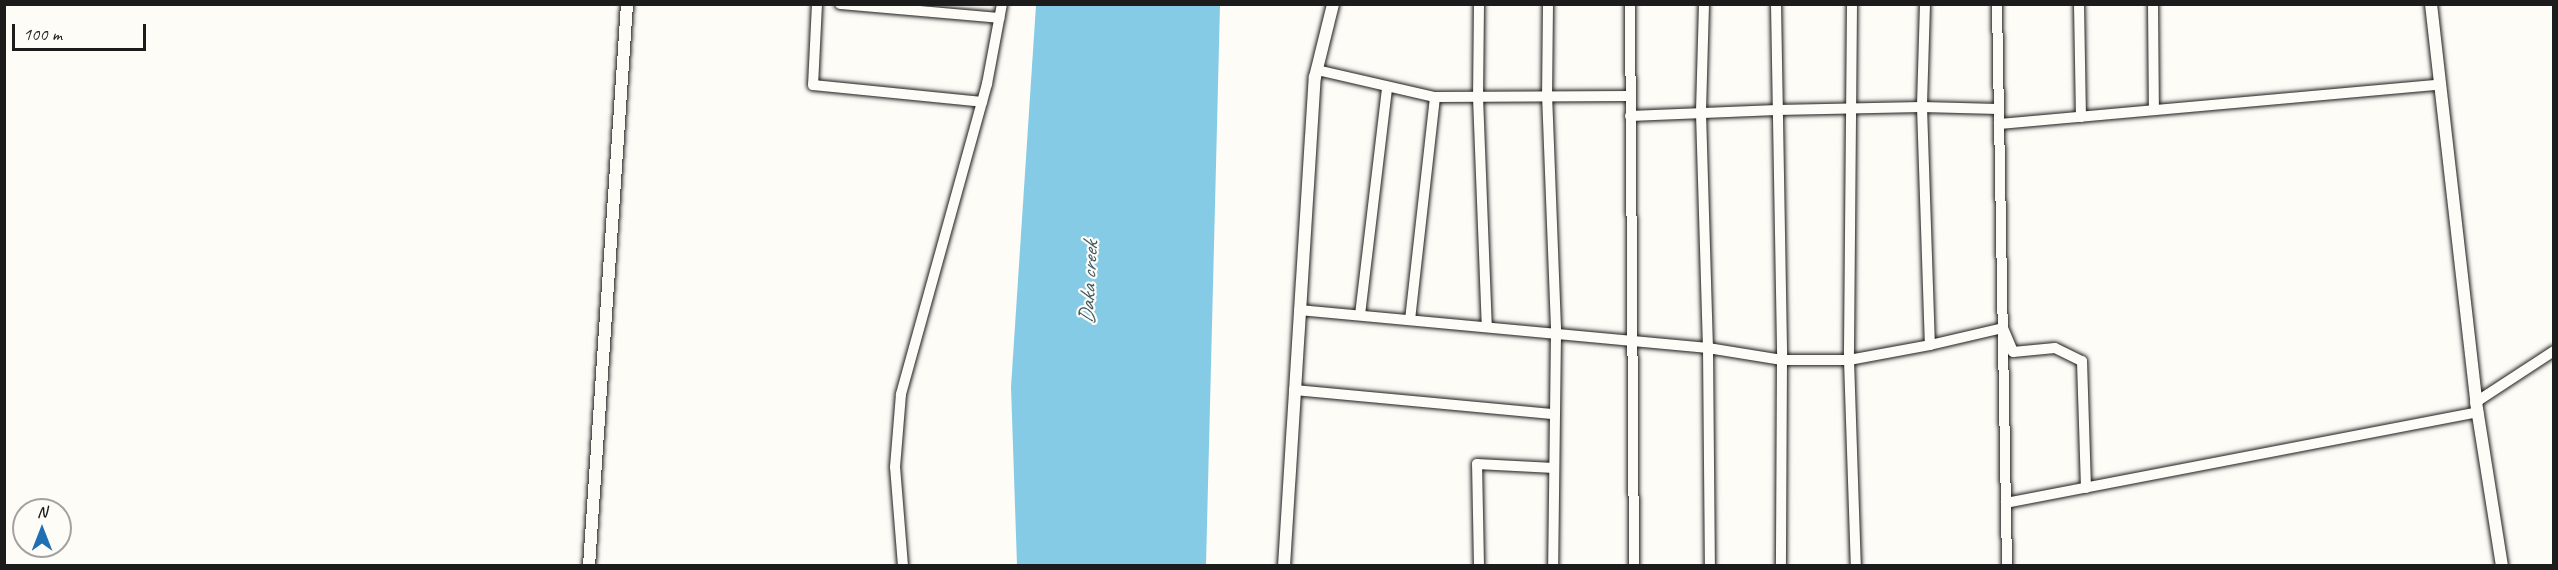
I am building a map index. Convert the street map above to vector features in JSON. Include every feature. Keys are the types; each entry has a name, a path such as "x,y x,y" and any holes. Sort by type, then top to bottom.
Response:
{"street":[{"path":"589,566 627,4"},
{"path":"817,4 813,85 982,102"},
{"path":"840,4 999,18"},
{"path":"903,566 895,467 902,394 982,102 1002,4"},
{"path":"1284,566 1299,309 1317,70 1333,4"},
{"path":"1479,4 1478,97 1487,327"},
{"path":"1548,4 1547,94 1556,333 1553,566"},
{"path":"1630,4 1634,566"},
{"path":"1704,4 1701,113 1708,348 1710,566"},
{"path":"1776,4 1782,360 1781,566"},
{"path":"1852,4 1853,108 1849,360 1856,566"},
{"path":"1925,4 1922,107 1930,345"},
{"path":"1997,4 2007,566"},
{"path":"2079,4 2081,117"},
{"path":"2153,4 2154,110"},
{"path":"2430,4 2477,407 2502,566"},
{"path":"1317,70 1435,97 1547,94 1629,96"},
{"path":"1999,124 2438,85"},
{"path":"1360,315 1387,87"},
{"path":"1410,320 1435,97"},
{"path":"1630,116 1853,108 1998,109"},
{"path":"1299,309 1708,348 1782,360 1849,360 2003,328"},
{"path":"2003,328 2013,352 2055,348 2082,361 2086,488"},
{"path":"2006,503 2477,407 2553,351"},
{"path":"1294,390 1555,414"},
{"path":"1479,566 1477,464 1554,468"}],"water":[{"name":"Daka creek","path":"1036,5 1220,5 1206,565 1017,565 1011,387"}]}
